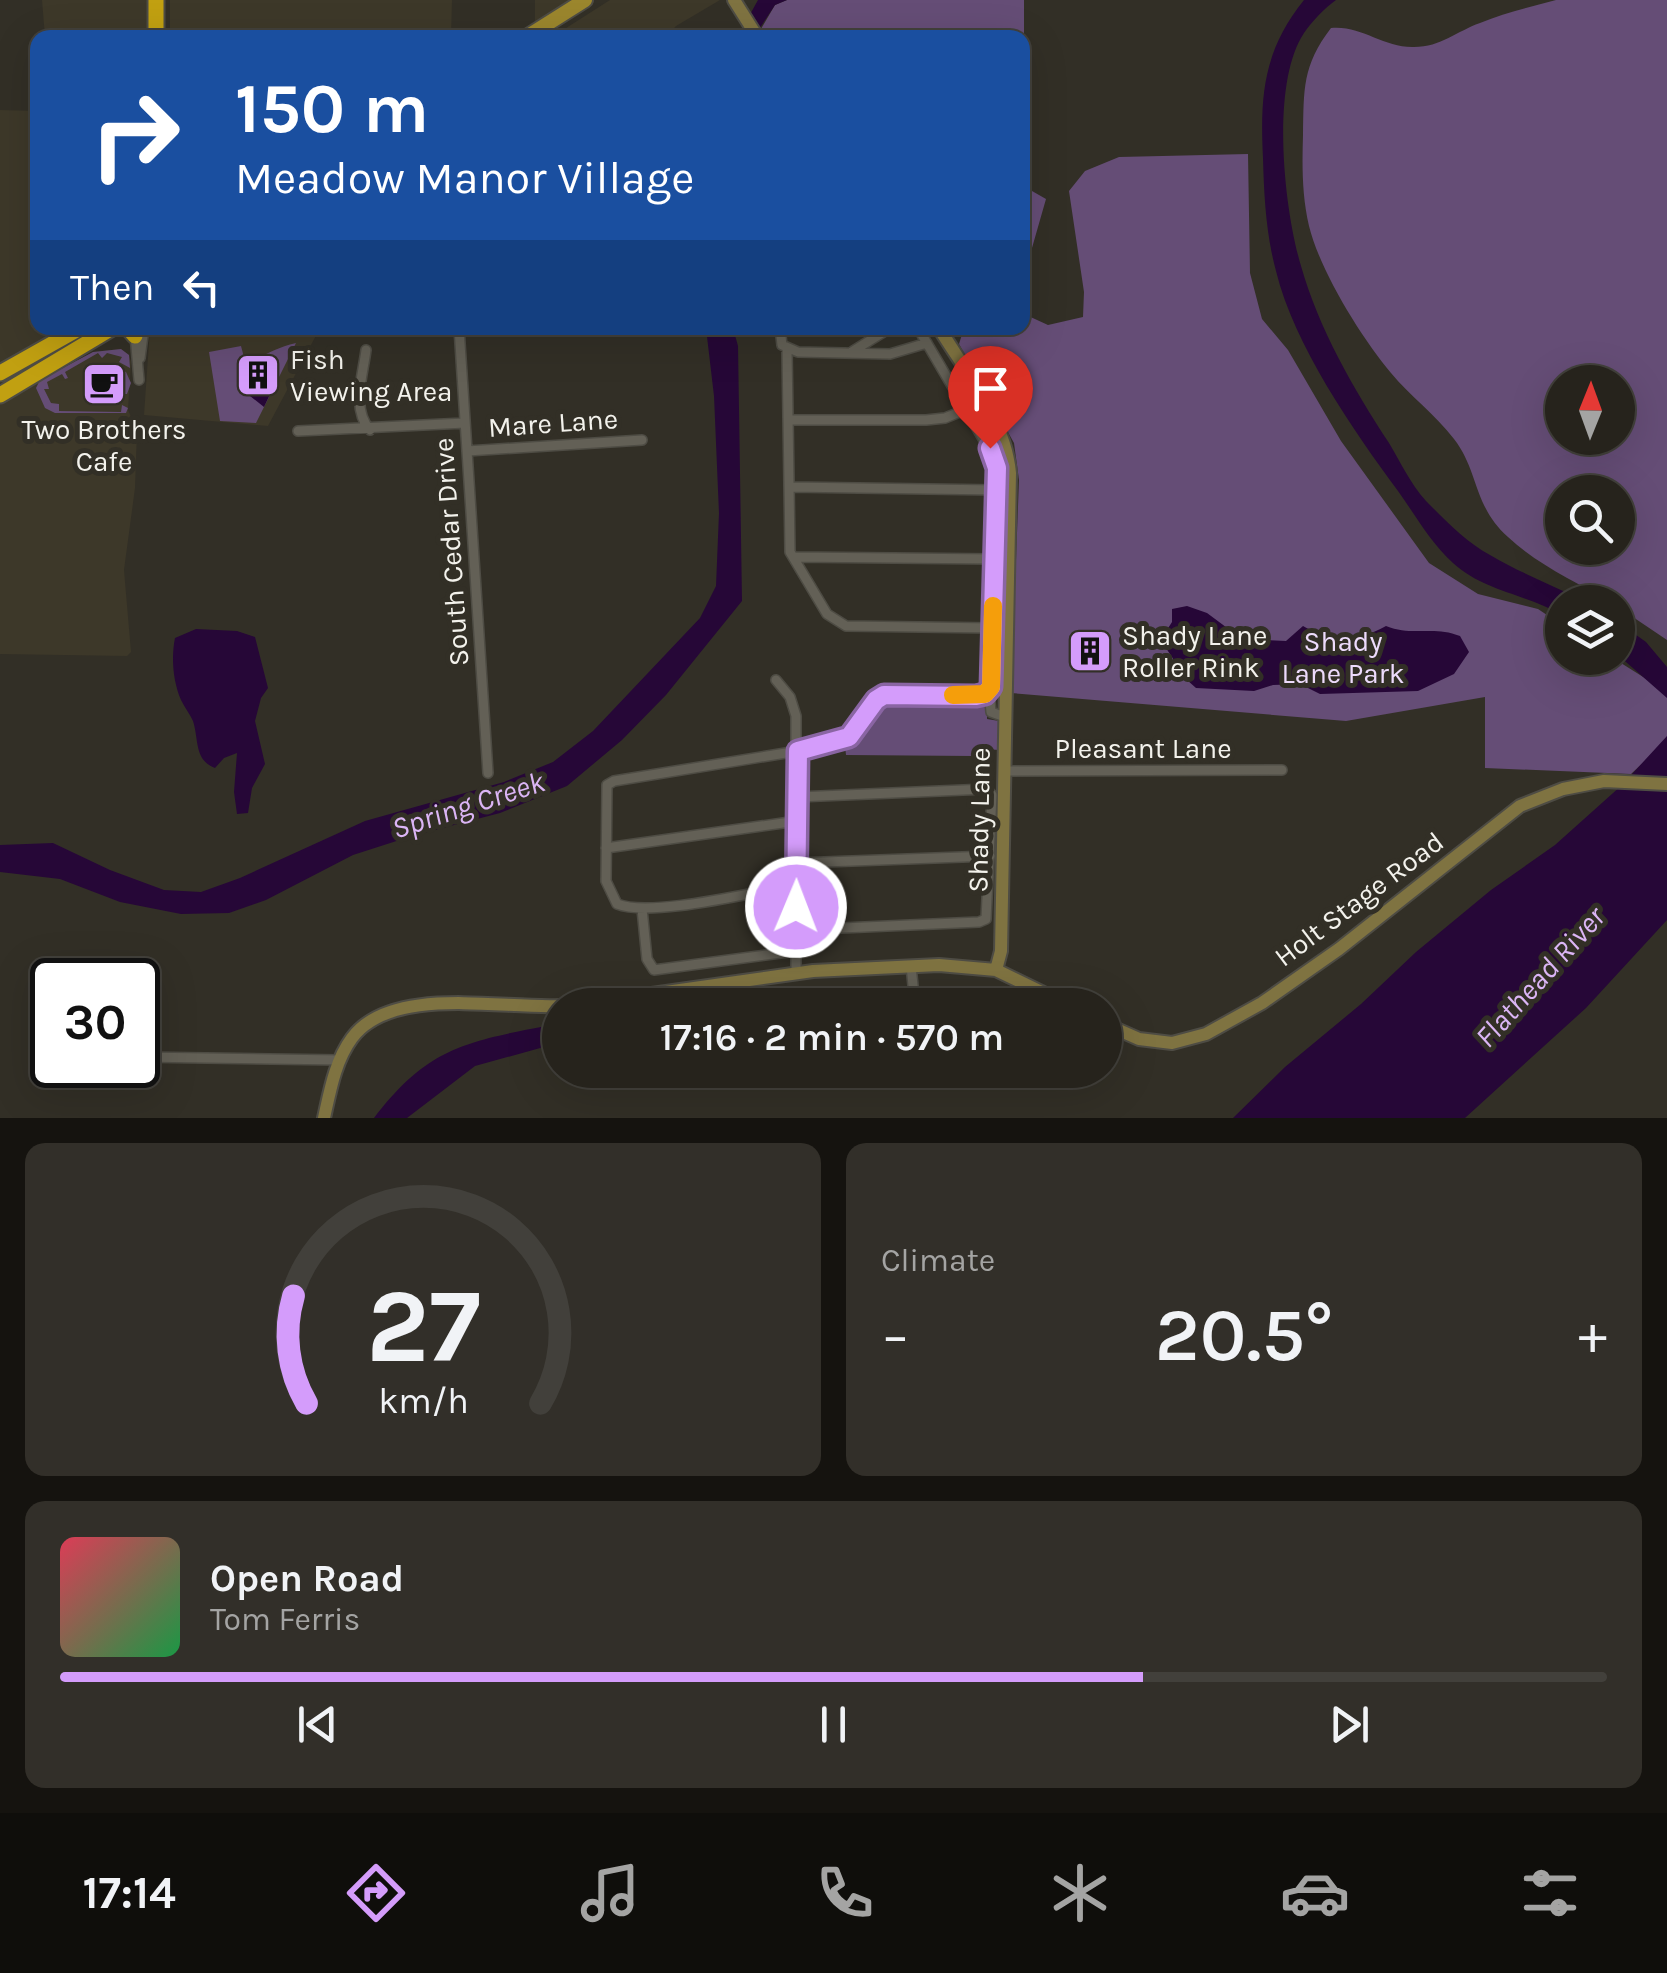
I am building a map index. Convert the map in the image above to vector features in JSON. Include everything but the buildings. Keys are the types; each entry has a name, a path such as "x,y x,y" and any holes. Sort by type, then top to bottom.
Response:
{"highway":[{"path":"156,0 156,30"},
{"path":"0,382 69,335"},
{"path":"0,395 100,335"}],"main road":[{"path":"538,30 585,0"},
{"path":"737,4 754,30"},
{"name":"Shady Lane","path":"943,335 986,405 1009,456 1012,492 1001,951 996,970"},
{"name":"Holt Stage Road","path":"1122,1031 1172,1043 1206,1034 1339,949 1520,806 1563,789 1604,781 1667,784"},
{"path":"696,988 796,974 968,965 996,970 1033,987"},
{"path":"324,1118 340,1060 353,1037 370,1020 406,1006 542,1006"}],"street":[{"name":"South Cedar Drive","path":"459,335 488,773"},
{"path":"781,335 787,350 793,558 827,614 838,624 993,628"},
{"path":"853,351 879,335"},
{"path":"923,335 995,459 989,691 991,712 1005,717"},
{"path":"787,350 890,354 927,343"},
{"path":"366,350 360,414 370,430"},
{"path":"789,420 926,420 967,409"},
{"path":"298,431 465,423"},
{"name":"Mare Lane","path":"467,451 642,440"},
{"path":"790,487 996,490"},
{"path":"793,558 994,560"},
{"path":"776,680 790,697 796,716 796,974"},
{"path":"797,885 642,909 623,907 612,898 606,882 610,782 798,751 849,737 884,695 976,696 989,691"},
{"name":"Pleasant Lane","path":"1005,771 1282,770"},
{"path":"796,930 979,922 988,913 992,795 987,789 798,797"},
{"path":"606,848 797,821"},
{"path":"797,863 990,856"},
{"path":"642,909 646,959 654,970 796,951"},
{"path":"911,966 913,988"},
{"path":"160,1057 340,1060"}],"shaded area":[{"path":"42,0 148,0 148,30 44,30"},
{"path":"170,0 452,0 451,30 170,30"},
{"path":"535,0 569,0 535,23"},
{"path":"610,0 720,0 672,30 563,30"},
{"path":"0,110 30,111 30,335 50,335 0,362"},
{"path":"150,335 316,335 268,426 144,415"},
{"path":"121,349 131,362 128,410 137,430 135,488 124,570 131,652 127,656 0,654 0,404 93,352"}],"green space":[{"path":"787,0 1024,0 1024,30 762,30 775,5"},
{"path":"1556,0 1667,0 1667,640 1635,618 1635,585 1581,585 1547,565 1635,565 1635,475 1545,475 1545,564 1532,556 1508,537 1488,513 1454,439 1406,390 1367,341 1314,244 1304,192 1305,91 1310,66 1331,28 1352,30 1403,46 1424,46 1489,19"},
{"name":"Shady Lane Park","path":"1248,154 1250,273 1262,319 1288,350 1341,441 1429,563 1478,594 1545,614 1545,675 1635,675 1635,672 1667,692 1667,740 1631,774 1485,768 1485,697 1346,721 1011,693 1019,480 1014,443 959,344 962,335 1030,335 1030,317 1048,325 1083,317 1084,292 1069,191 1085,171 1119,157"},
{"path":"1032,191 1046,199 1030,255 1030,194"},
{"path":"296,343 256,423 220,421 209,352 241,346 245,361"},
{"path":"121,349 129,355 130,368 119,362 122,357 107,353 102,358 98,353 65,372 68,378 62,374 47,382 49,389 44,389 51,403 59,404 59,411 121,412 122,405 128,408 126,413 55,413 45,408 36,388 40,380 93,352"},
{"path":"107,365 126,372 131,383 127,394 118,389 118,375 89,374"},
{"path":"982,700 987,705 987,719 999,721 999,750 973,748 973,756 846,755 845,746 879,701"}],"water":[{"path":"758,0 787,0 775,5 759,30 741,30"},
{"path":"1304,0 1336,0 1307,28 1293,55 1284,114 1290,213 1301,266 1317,312 1350,379 1420,494 1481,550 1550,585 1545,585 1545,607 1492,587 1465,573 1445,555 1344,414 1296,328 1270,243 1262,114 1272,56"},
{"name":"Spring Creek","path":"707,335 735,335 742,601 666,695 622,740 567,786 500,813 353,855 266,900 229,913 181,914 120,902 60,879 0,872 0,845 53,843 164,890 201,892 365,821 504,782 553,762 593,731 700,618 716,586 719,513"},
{"path":"263,376 276,382 264,407 245,392 250,381"},
{"path":"1187,606 1207,613 1242,639 1286,641 1303,626 1324,636 1344,639 1386,626 1460,636 1469,652 1454,674 1418,691 1320,694 1300,684 1273,685 1254,691 1196,688 1166,648 1165,633 1172,622 1172,609"},
{"path":"196,629 237,631 255,637 268,688 255,721 265,764 252,788 248,813 237,814 237,753 224,758 215,768 204,760 193,721 176,685 175,638"},
{"path":"1635,634 1667,667 1667,698 1635,670"},
{"name":"Flathead River","path":"1667,736 1667,920 1586,1008 1465,1118 1233,1118 1416,952 1491,890 1555,845 1622,785"},
{"path":"542,1027 542,1047 475,1066 407,1118 374,1118 393,1095 430,1063 492,1037"}],"slow traffic":[{"path":"953,695 976,696 991,687 993,606"}],"place":[{"name":"Fish Viewing Area","path":"258,375"},
{"name":"Two Brothers Cafe","path":"104,384"},
{"name":"Shady Lane Roller Rink","path":"1090,651"}],"route":[{"path":"796,907 798,751 849,737 884,695 976,696 991,687 997,468 990,448"}]}
